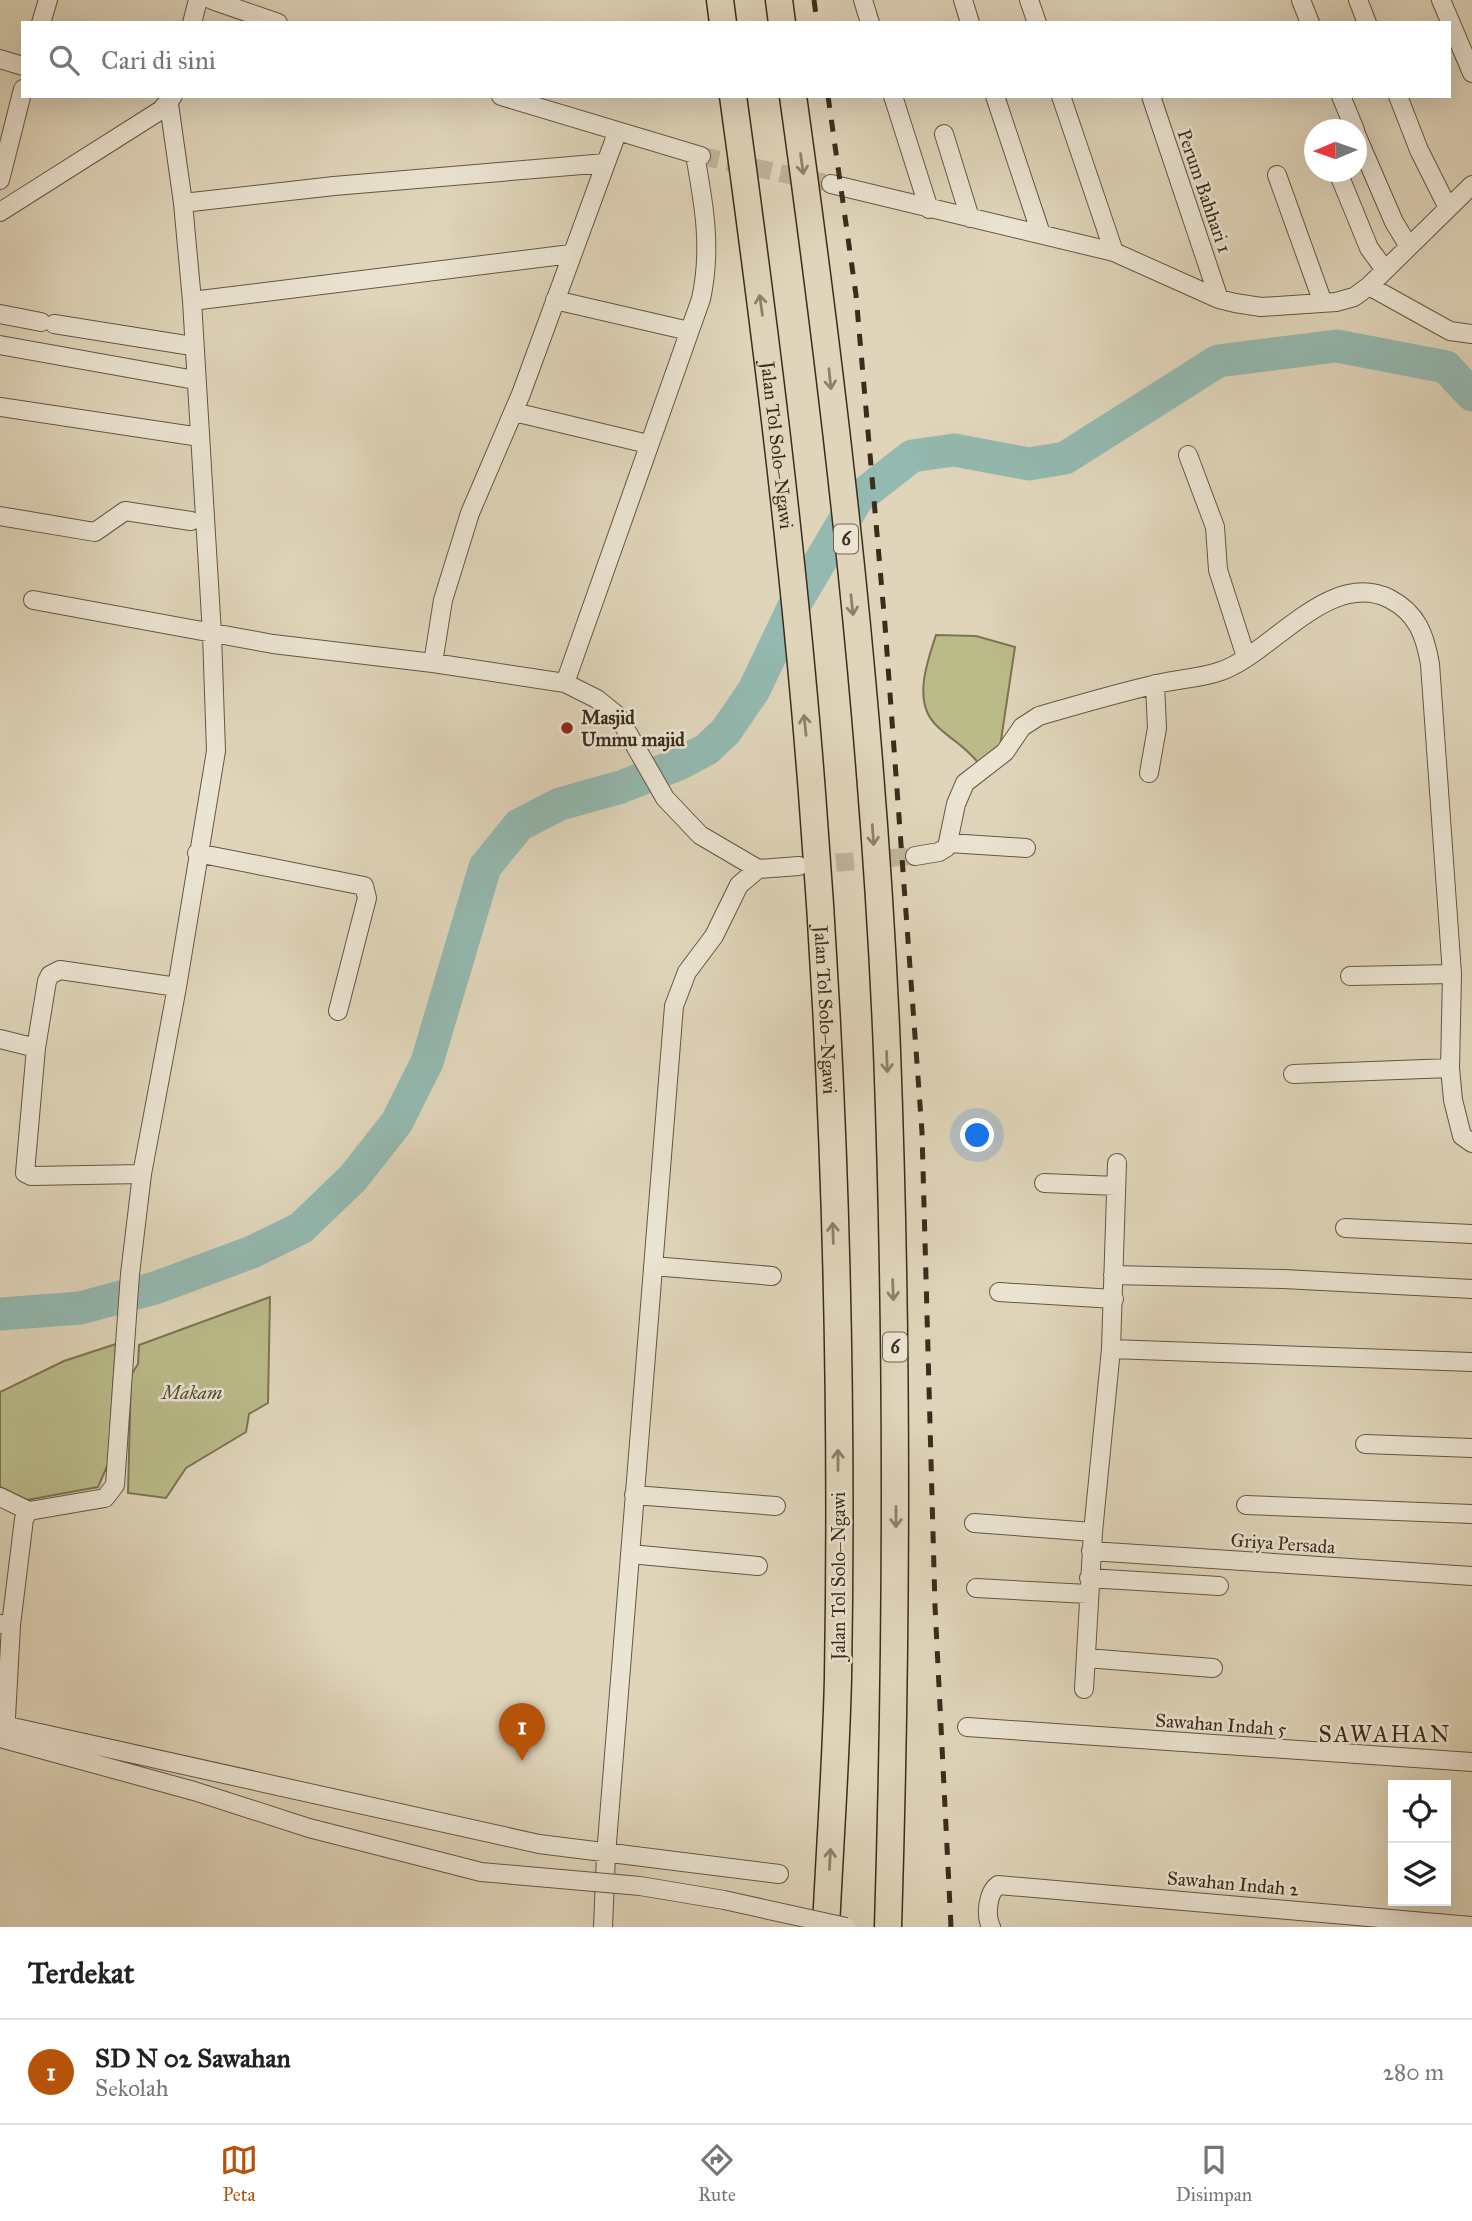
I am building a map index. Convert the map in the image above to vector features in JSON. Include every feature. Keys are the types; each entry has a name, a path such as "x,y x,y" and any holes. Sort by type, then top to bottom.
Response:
{"highway":[{"path":"720,0 723,21"},
{"path":"779,0 782,21"},
{"name":"Jalan Tol Solo–Ngawi","path":"733,98 771,373 812,793 828,1069 838,1398 838,1681 827,1927"},
{"name":"6","path":"793,98 823,311 869,767 887,1048 896,1384 896,1660 888,1927"}],"street":[{"path":"42,21 48,0"},
{"path":"193,21 198,0"},
{"path":"212,0 272,21"},
{"path":"863,0 869,21"},
{"path":"963,0 969,21"},
{"path":"1029,0 1036,21"},
{"path":"1301,0 1309,21"},
{"path":"1358,0 1366,21"},
{"path":"1441,0 1450,21"},
{"path":"1451,24 1472,73"},
{"path":"0,59 21,65"},
{"path":"0,180 21,97"},
{"path":"507,98 698,156 708,237 707,270 689,331 648,444 627,513 565,682"},
{"path":"894,98 929,209"},
{"path":"996,98 1041,234"},
{"path":"1062,98 1114,252"},
{"name":"Perum Bahhari 1","path":"1152,98 1219,299"},
{"path":"1342,98 1350,119"},
{"path":"1399,98 1419,150 1448,208"},
{"path":"0,212 171,100 192,301 192,346 212,634 216,751 197,853 177,987 142,1174 130,1274 113,1489 105,1498 29,1511 0,1497"},
{"path":"433,663 443,600 457,551 488,467 514,412 617,133"},
{"path":"944,134 970,218"},
{"path":"1367,160 1394,222 1408,245"},
{"path":"183,203 334,186 606,163"},
{"path":"1277,175 1322,303"},
{"path":"1342,182 1370,248 1385,270"},
{"path":"831,184 1114,252 1219,299 1261,307 1343,301 1369,286 1472,185"},
{"path":"192,301 572,254"},
{"path":"1369,286 1450,331 1472,334"},
{"path":"555,300 689,331"},
{"path":"0,314 192,346"},
{"path":"0,345 195,380"},
{"path":"0,407 200,437"},
{"path":"514,412 648,444"},
{"path":"1188,455 1215,527 1218,570 1246,657"},
{"path":"0,516 95,532 125,511 191,521"},
{"path":"915,856 939,852 948,843 956,804 965,783 1005,752 1022,727 1039,716 1155,684 1219,672 1331,600 1344,595 1366,593 1386,597 1412,615 1426,636 1452,974 1450,1068 1458,1127 1462,1136 1472,1143"},
{"path":"33,600 212,634 565,682 597,699 618,716 665,798 700,835 758,869 799,866"},
{"path":"1149,773 1157,729 1155,684"},
{"path":"948,843 1026,848"},
{"path":"197,853 365,886 367,898 338,1011"},
{"path":"603,1927 606,1855 674,1006 687,972 714,936 739,885 758,869"},
{"path":"142,1174 31,1176 25,1173 36,1048 47,981 54,972 60,970 177,987"},
{"path":"1350,976 1452,974"},
{"path":"0,1039 36,1048"},
{"path":"1293,1074 1450,1068"},
{"path":"1084,1689 1091,1551 1111,1349 1117,1163"},
{"path":"1044,1183 1116,1186"},
{"path":"1345,1228 1472,1234"},
{"path":"653,1266 772,1276"},
{"path":"1113,1275 1284,1279 1472,1289"},
{"path":"999,1292 1114,1299"},
{"path":"1111,1349 1472,1362"},
{"path":"1365,1444 1472,1448"},
{"path":"634,1496 776,1506"},
{"path":"1246,1505 1472,1514"},
{"path":"4,1736 6,1625 24,1519 29,1511"},
{"path":"974,1523 1093,1532"},
{"name":"Griya Persada","path":"1091,1551 1472,1576"},
{"path":"630,1554 758,1566"},
{"path":"976,1588 1219,1586"},
{"path":"1086,1658 1213,1668"},
{"name":"Sawahan Indah 5","path":"967,1727 1472,1762"},
{"path":"4,1736 482,1833 606,1855 779,1874"},
{"path":"4,1736 194,1791 309,1828 481,1872 652,1888 724,1900 846,1927"},
{"name":"Sawahan Indah 2","path":"991,1927 987,1916 992,1890 1002,1885 1472,1926"}],"green space":[{"path":"936,635 976,636 1015,647 1000,747 979,764 928,715 923,693 924,681"},
{"name":"Makam","path":"270,1297 268,1403 249,1414 246,1432 186,1468 166,1498 128,1493 131,1375 138,1364 139,1345"},
{"name":"Makam","path":"116,1344 108,1464 98,1487 27,1500 0,1487 0,1392 64,1361"}],"waterway":[{"path":"0,1314 80,1308 155,1288 252,1252 301,1228 353,1178 397,1122 427,1062 485,867 519,825 560,804 621,787 679,764 707,749 726,731 754,690 795,604 857,499 912,456 954,450 1029,464 1065,458 1218,361 1337,346 1446,367 1472,395"}],"tunnel":[{"path":"701,156 831,184"},
{"path":"809,865 915,856"}],"railway":[{"path":"814,0 817,21"},
{"path":"828,98 856,295 885,625 922,1132 935,1606 951,1927"}],"place":[{"name":"Masjid Ummu majid","path":"567,728"},
{"name":"SD N 02 Sawahan","path":"522,1761"}],"district":[{"name":"SAWAHAN","path":"1385,1734"}]}
